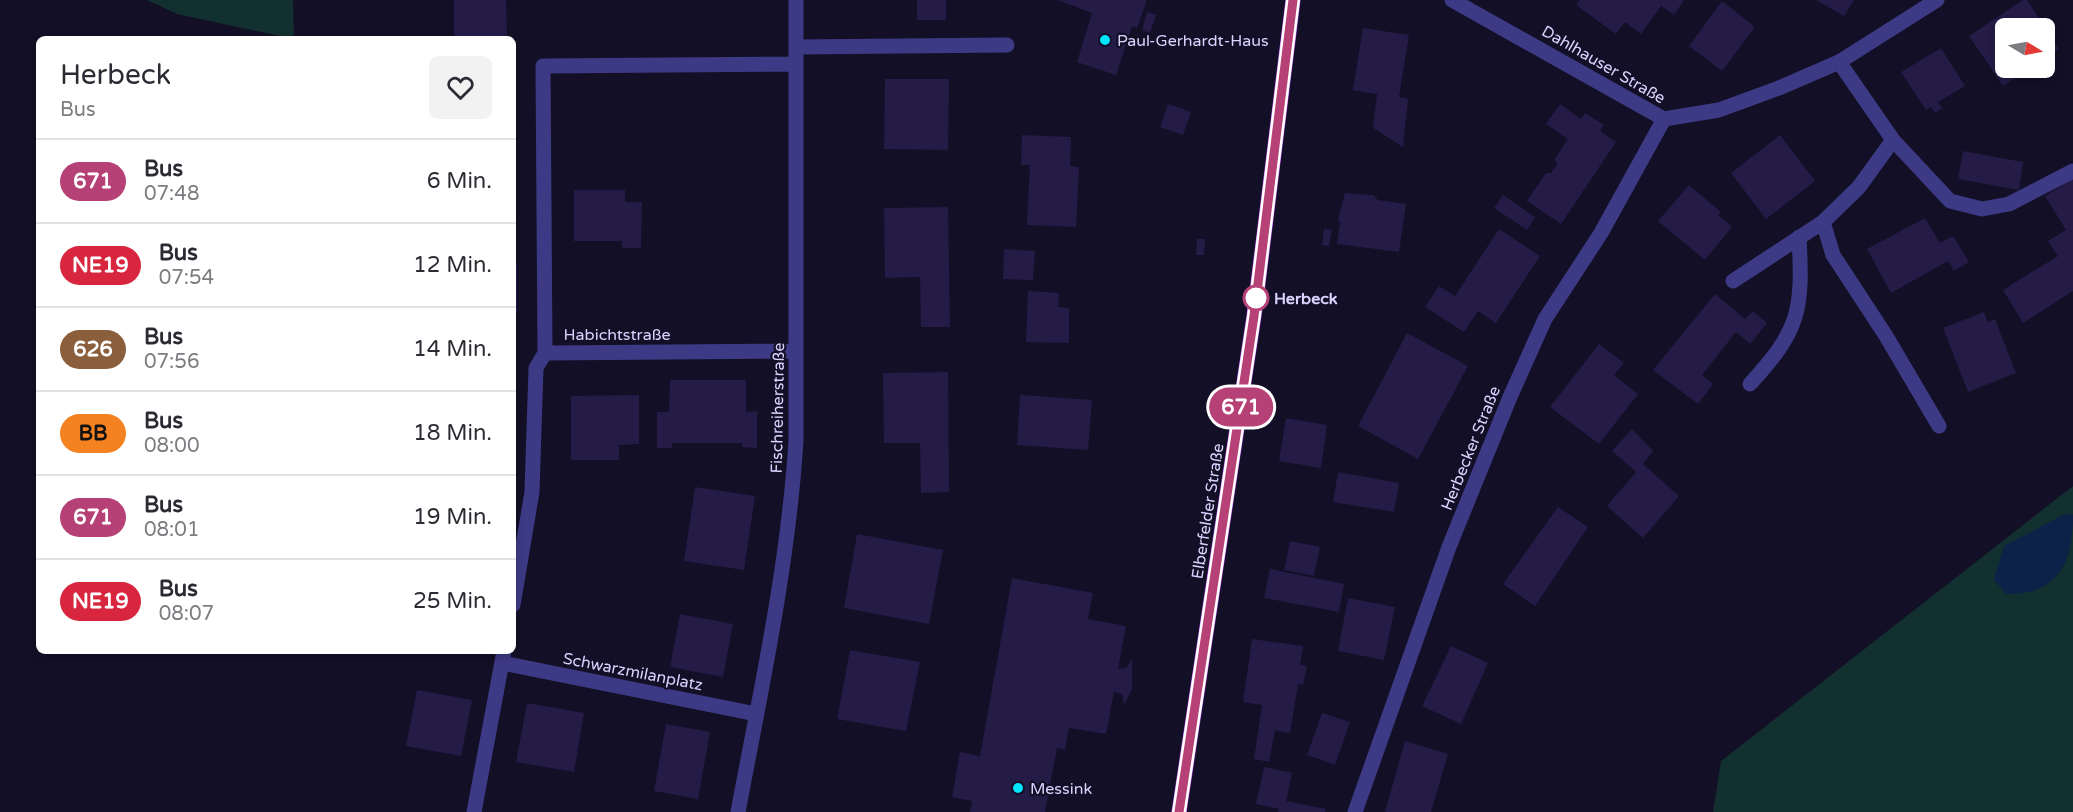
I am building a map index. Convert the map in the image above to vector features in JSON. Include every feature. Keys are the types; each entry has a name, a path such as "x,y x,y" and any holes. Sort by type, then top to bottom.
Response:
{"main road":[{"name":"Elberfelder Straße","path":"1179,812 1254,316 1293,0"}],"street":[{"name":"Fischreiherstraße","path":"738,812 785,561 792,496 796,351 796,0"},
{"name":"Dahlhauser Straße","path":"1452,0 1664,119 1719,110 1839,62 1936,0"},
{"path":"796,47 1007,45"},
{"path":"1839,62 1893,140 1950,201 1982,208 2009,204 2073,171"},
{"name":"Habichtstraße","path":"796,64 543,66 545,353 796,351"},
{"name":"Herbecker Straße","path":"1355,812 1449,547 1514,387 1545,319 1601,233 1664,119"},
{"path":"1732,281 1823,222 1859,187 1893,140"},
{"path":"1823,222 1833,255 1886,336 1939,426"},
{"path":"1750,384 1784,344 1796,322 1801,286 1799,237"},
{"path":"516,587 532,492 536,368 545,353"},
{"path":"474,812 503,657"},
{"name":"Schwarzmilanplatz","path":"503,657 756,714"}],"green space":[{"path":"147,0 293,0 294,36 280,36 177,14"},
{"path":"2073,486 2073,812 1713,812 1721,761"}],"water":[{"path":"2065,514 2073,515 2072,532 2066,561 2059,573 2038,589 2006,594 1994,580 2004,546"}],"building":[{"path":"454,0 506,0 507,36 454,36"},
{"path":"917,0 946,0 946,20 917,20"},
{"name":"Paul-Gerhardt-Haus","path":"1058,0 1147,0 1137,28 1132,26 1116,75 1077,62 1092,13"},
{"path":"1580,0 1684,0 1674,15 1661,6 1641,34 1625,22 1616,34 1576,5"},
{"path":"1816,0 1854,0 1844,16"},
{"path":"2023,0 2027,0 2039,18 1996,18"},
{"path":"1722,1 1755,27 1722,71 1689,46"},
{"path":"1147,12 1156,15 1150,33 1142,30"},
{"path":"1995,19 1995,74 1969,36"},
{"path":"1363,28 1409,35 1399,97 1408,99 1403,147 1373,128 1377,94 1353,90"},
{"path":"1941,48 1965,86 1938,102 1942,108 1935,113 1931,107 1926,110 1901,72"},
{"path":"1998,78 2015,78 2003,86"},
{"path":"885,79 949,79 948,150 884,149"},
{"path":"1168,104 1191,112 1183,135 1160,127"},
{"path":"1560,104 1581,119 1585,113 1604,125 1600,131 1616,142 1561,224 1527,201 1546,173 1551,173 1558,163 1554,160 1568,139 1546,124"},
{"path":"1022,135 1071,137 1070,166 1079,167 1076,227 1027,225 1030,165 1021,165"},
{"path":"1780,135 1815,181 1766,219 1731,173"},
{"path":"1963,151 2023,162 2019,190 1958,179"},
{"path":"2073,179 2073,291 2023,323 2003,290 2058,256 2048,241 2066,230 2045,196"},
{"path":"1689,185 1721,212 1718,215 1732,227 1705,260 1658,221"},
{"path":"574,190 625,190 625,202 642,202 641,248 622,248 622,241 574,241"},
{"path":"1345,193 1373,195 1378,200 1406,204 1399,252 1337,244 1340,223 1338,220"},
{"path":"1503,195 1535,217 1527,230 1494,208"},
{"path":"948,207 950,327 921,327 920,277 885,278 884,208"},
{"path":"1925,218 1940,243 1953,236 1969,262 1954,271 1948,261 1891,293 1867,249"},
{"path":"1324,229 1332,230 1329,246 1322,245"},
{"path":"1499,229 1540,256 1496,323 1478,311 1464,332 1425,307 1439,286 1455,296"},
{"path":"1197,239 1205,239 1204,255 1196,255"},
{"path":"1004,249 1035,251 1033,280 1003,279"},
{"path":"516,264 517,264 516,314"},
{"path":"1028,291 1059,293 1058,307 1069,308 1069,343 1026,342"},
{"path":"1715,294 1745,319 1753,311 1767,323 1750,344 1736,332 1702,375 1713,384 1698,404 1653,370"},
{"path":"1984,312 1988,322 1995,319 2016,373 1968,392 1943,328"},
{"path":"1407,333 1468,366 1418,459 1358,426"},
{"path":"1599,344 1624,363 1614,375 1638,394 1599,444 1550,407"},
{"path":"948,372 949,492 921,493 920,443 884,443 883,373"},
{"path":"670,380 746,380 746,412 757,411 757,448 742,447 742,443 672,443 672,448 657,448 657,412 669,412"},
{"path":"639,395 639,444 619,445 619,460 571,460 571,396"},
{"path":"1020,395 1092,400 1088,450 1017,445"},
{"path":"1286,418 1327,425 1321,468 1279,461"},
{"path":"1632,429 1653,451 1643,464 1679,496 1643,538 1607,506 1636,472 1612,451"},
{"path":"1338,472 1399,483 1394,512 1333,502"},
{"path":"695,487 755,496 744,570 684,561"},
{"path":"1558,507 1588,527 1535,606 1503,584"},
{"path":"857,534 943,550 929,624 844,608"},
{"path":"1290,541 1320,547 1314,576 1284,570"},
{"path":"1270,569 1344,584 1339,612 1264,598"},
{"path":"1012,578 1093,593 1088,619 1126,626 1118,669 1126,668 1132,659 1132,689 1124,705 1122,694 1114,692 1106,734 1069,728 1065,750 1057,748 1045,812 970,812 972,801 952,797 960,752 980,756"},
{"path":"1348,598 1395,607 1384,660 1338,651"},
{"path":"680,614 733,624 723,677 670,667"},
{"path":"1252,639 1303,646 1300,665 1307,666 1303,685 1298,684 1290,733 1275,730 1269,762 1254,759 1262,705 1243,702"},
{"path":"1451,646 1488,663 1461,724 1422,706"},
{"path":"850,650 920,662 906,731 837,719"},
{"path":"417,690 472,700 461,756 406,746"},
{"path":"527,703 584,713 574,772 516,762"},
{"path":"1322,713 1350,722 1335,765 1307,755"},
{"path":"666,724 710,732 698,799 654,791"},
{"path":"1405,741 1448,754 1431,812 1385,812"},
{"path":"1264,767 1292,773 1286,801 1326,809 1325,812 1278,812 1279,809 1256,804"}],"bus line":[{"name":"671","path":"1179,812 1254,316 1293,0"}],"place":[{"name":"Paul-Gerhardt-Haus","path":"1105,40"},
{"name":"Herbeck","path":"1256,298"},
{"name":"Messink","path":"1018,788"}]}
